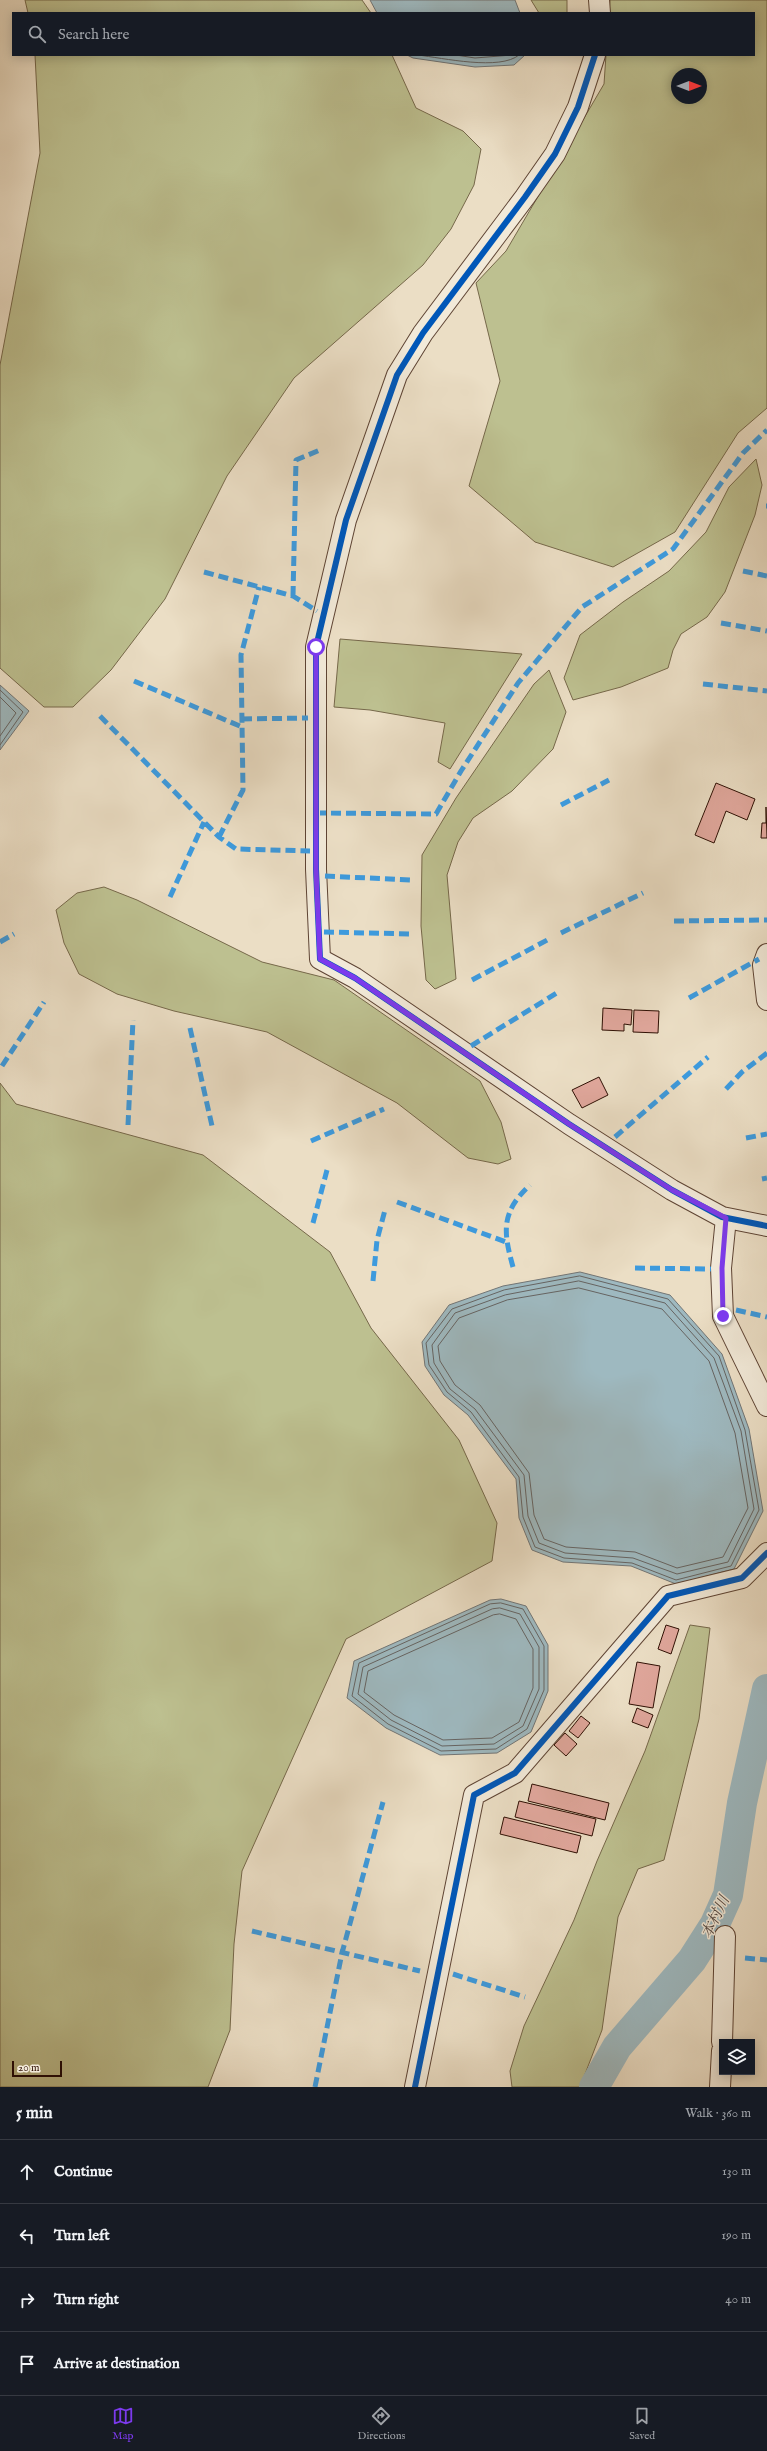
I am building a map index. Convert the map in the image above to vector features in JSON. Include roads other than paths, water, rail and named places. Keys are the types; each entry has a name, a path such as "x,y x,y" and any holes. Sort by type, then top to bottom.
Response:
{"street":[{"path":"600,0 600,12"},
{"path":"595,56 578,107 555,154 525,197 423,333 397,375 373,438 346,520 316,647 316,870 320,959 355,978 569,1124 672,1190 726,1218 767,1226"},
{"path":"767,954 763,965 767,1000"},
{"path":"726,1218 722,1268 723,1316 767,1406"},
{"path":"415,2087 474,1795 515,1774 668,1596 742,1578 767,1553"},
{"path":"722,2039 725,1936"},
{"path":"720,2087 721,2075"}],"water":[{"path":"370,0 515,0 520,12 376,12"},
{"path":"409,56 524,56 514,65 475,67 413,58"},
{"path":"0,685 29,711 0,750"},
{"path":"580,1272 670,1295 722,1354 749,1429 763,1511 734,1569 676,1584 631,1566 563,1562 532,1550 519,1518 516,1479 468,1415 444,1395 425,1366 422,1342 449,1305 503,1286"},
{"path":"501,1599 526,1606 548,1645 548,1691 531,1732 497,1753 440,1755 386,1728 347,1698 354,1661 490,1600"}],"waterway":[{"name":"本村川","path":"594,2087 617,2047 692,1960 715,1924 728,1895 742,1803 767,1689"}]}
